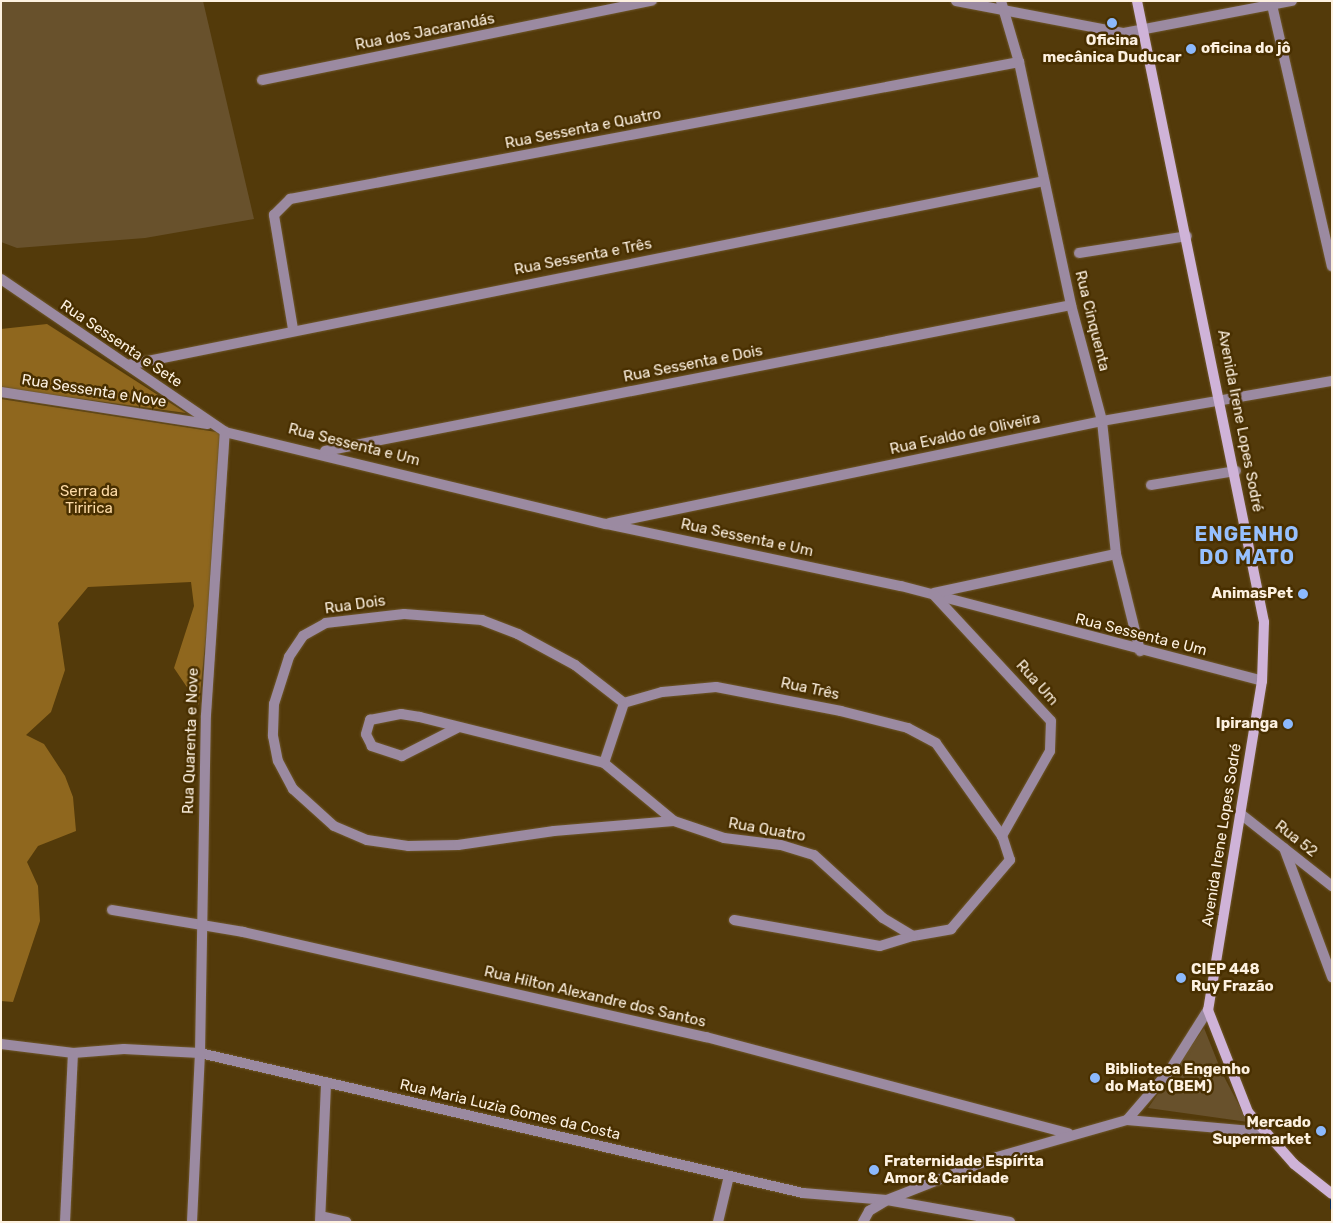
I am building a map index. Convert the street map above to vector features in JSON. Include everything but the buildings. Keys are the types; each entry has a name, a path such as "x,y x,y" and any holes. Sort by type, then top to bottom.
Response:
{"main road":[{"name":"Avenida Irene Lopes Sodré","path":"1137,1 1236,471 1264,622 1262,680 1242,815 1208,1010"},
{"path":"1208,1010 1248,1112 1265,1132 1328,1191"}],"street":[{"name":"Rua dos Jacarandás","path":"262,80 652,1"},
{"path":"956,1 1002,6 1124,33 1143,32 1292,1"},
{"path":"1272,5 1332,266"},
{"name":"Rua Cinquenta","path":"1002,6 1019,62 1071,305 1102,421 1116,554 1140,651"},
{"name":"Rua Sessenta e Quatro","path":"293,329 274,215 290,199 1019,62"},
{"name":"Rua Sessenta e Três","path":"128,365 293,329 1044,181"},
{"path":"1079,253 1187,236"},
{"name":"Rua Sessenta e Sete","path":"1,279 225,432"},
{"name":"Rua Sessenta e Dois","path":"321,452 1071,305"},
{"name":"Rua Evaldo de Oliveira","path":"606,524 1102,421 1222,403 1332,381"},
{"name":"Rua Sessenta e Nove","path":"1,392 213,424"},
{"name":"Rua Sessenta e Um","path":"225,432 321,452 606,524 933,594 1140,651 1262,680"},
{"name":"Rua Quarenta e Nove","path":"192,1222 200,1053 206,715 225,432"},
{"path":"1151,485 1236,471"},
{"path":"933,594 1116,554"},
{"name":"Rua Um","path":"933,594 1051,721 1050,751 1002,836"},
{"name":"Rua Dois","path":"624,703 575,665 518,634 482,620 404,614 326,623 303,636 289,657 274,704 273,736 278,761 293,789 334,826 367,840 408,846 458,845 554,830 674,821"},
{"name":"Rua Três","path":"624,703 684,688 716,687 908,728 936,743 1002,836"},
{"path":"604,763 624,703"},
{"name":"Rua Quatro","path":"457,728 402,756 372,746 366,734 370,720 384,715 420,717 457,728 604,763 674,821 724,838 781,845 814,855 883,918 913,936"},
{"name":"Rua 52","path":"1242,815 1332,886"},
{"path":"734,920 880,946 913,936 941,934 963,919 1010,860 1002,836"},
{"path":"1284,848 1332,977"},
{"name":"Rua Hilton Alexandre dos Santos","path":"112,910 201,924 706,1037 1068,1133"},
{"path":"1127,1120 1170,1070 1208,1010"},
{"name":"Rua Maria Luzia Gomes da Costa","path":"1,1044 72,1053 124,1049 200,1053 822,1196 887,1200 977,1219 1010,1222"},
{"path":"65,1222 72,1053"},
{"path":"326,1082 320,1219 346,1222"},
{"path":"863,1222 869,1211 887,1200 1068,1133 1127,1120 1265,1132"},
{"path":"718,1222 729,1176"}],"shaded area":[{"path":"1,1 203,1 254,219 145,238 17,248 1,242"},
{"path":"1204,1028 1222,1073 1248,1122 1148,1108"}],"green space":[{"path":"47,324 186,413 1,388 1,329"},
{"name":"Serra da Tiririca","path":"1,399 223,433 225,445 199,705 174,668 194,606 191,582 88,587 58,623 65,670 51,712 26,735 44,744 65,776 73,797 76,831 38,846 27,862 38,886 40,921 13,1002 1,1001"}],"waterway":[{"path":"1332,1199 1332,1208"}],"place":[{"name":"Oficina mecânica Duducar","path":"1112,23"},
{"name":"oficina do jô","path":"1191,49"},
{"name":"AnimasPet","path":"1303,594"},
{"name":"Ipiranga","path":"1288,724"},
{"name":"CIEP 448 Ruy Frazão","path":"1181,978"},
{"name":"Biblioteca Engenho do Mato (BEM)","path":"1095,1078"},
{"name":"Mercado Supermarket","path":"1321,1131"},
{"name":"Fraternidade Espírita Amor & Caridade","path":"874,1170"}],"district":[{"name":"ENGENHO DO MATO","path":"1247,546"}]}
